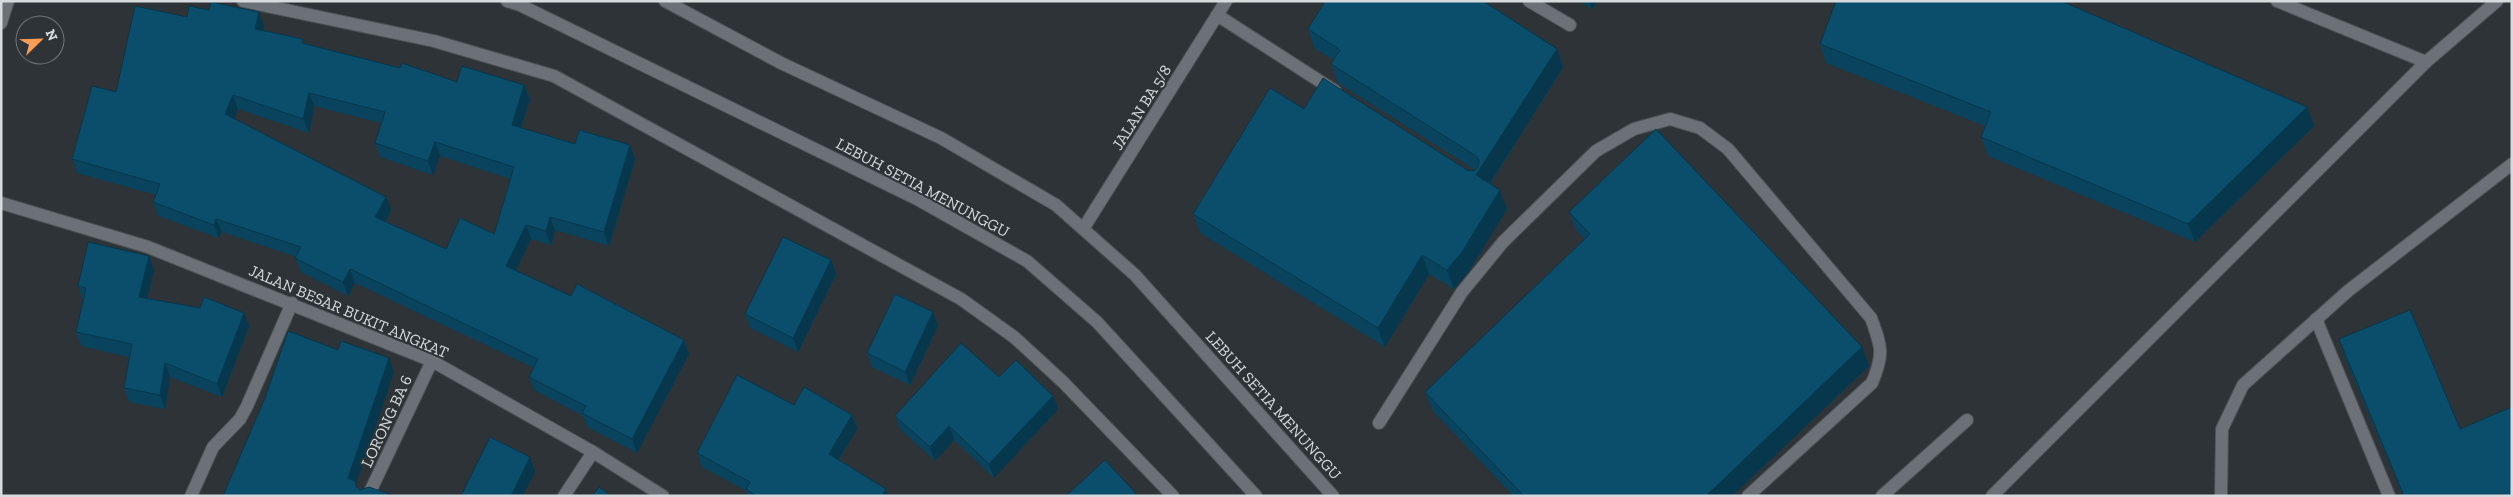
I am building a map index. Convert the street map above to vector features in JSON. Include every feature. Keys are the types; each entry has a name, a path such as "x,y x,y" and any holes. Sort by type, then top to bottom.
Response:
{"street":[{"path":"1,23 8,1"},
{"path":"243,1 434,41 554,76 961,299 1014,337 1064,382 1173,496"},
{"name":"LEBUH SETIA MENUNGGU","path":"507,1 520,5 917,199 1027,261 1097,322 1256,496"},
{"name":"LEBUH SETIA MENUNGGU","path":"665,1 781,63 941,138 1056,205 1135,275 1333,496"},
{"name":"JALAN BA 5/8","path":"1083,229 1226,1"},
{"path":"1529,1 1570,25"},
{"path":"2277,1 2426,62"},
{"path":"1992,496 2426,62 2497,1"},
{"path":"1217,15 1344,96"},
{"path":"1380,422 1462,292 1503,242 1596,151 1634,129 1670,119 1700,128 1728,149 1872,318 1879,340 1881,360 1872,383 1748,496"},
{"path":"2221,496 2222,429 2243,385 2348,291 2512,164"},
{"name":"JALAN BESAR BUKIT ANGKAT","path":"1,203 148,247 292,303 432,361 593,452 663,496"},
{"path":"191,496 213,447 240,420 292,303"},
{"path":"2316,319 2389,496"},
{"name":"LORONG BA 6","path":"368,496 432,361"},
{"path":"1882,496 1967,420"},
{"path":"564,496 593,452"}],"building":[{"path":"1325,1 1483,1 1557,49 1476,175 1500,190 1462,252 1447,270 1422,255 1378,328 1193,214 1270,88 1304,109 1323,78 1467,170 1474,171 1478,167 1479,160 1476,156 1331,64 1340,50 1308,29"},
{"path":"1836,1 2061,1 2307,107 2188,224 1981,137 1991,112 1820,44"},
{"path":"211,2 259,12 255,29 303,39 302,43 400,68 402,63 457,82 462,66 524,85 512,125 575,144 579,130 630,145 604,232 550,217 546,231 526,225 506,266 571,296 577,284 684,340 632,439 582,413 586,406 529,377 538,359 350,269 343,282 295,258 301,247 216,219 214,225 153,202 160,184 72,159 92,86 116,92 135,6 187,17 189,6 209,10","holes":["309,93 385,112 375,143 428,161 435,142 514,167 494,234 460,218 446,249 375,217 386,197 225,114 233,95 303,119"]},
{"path":"1656,129 1862,347 1706,496 1524,496 1425,392 1590,234 1569,212"},
{"path":"783,237 831,260 793,338 745,314"},
{"path":"88,242 149,256 139,297 200,308 204,297 244,313 217,384 165,363 160,395 124,388 132,344 76,332 86,288 78,286"},
{"path":"895,294 933,312 905,372 867,353"},
{"path":"2410,310 2460,429 2512,407 2512,496 2404,496 2339,339"},
{"path":"288,331 338,350 341,341 389,358 348,478 355,481 356,486 360,490 369,487 394,496 223,496 265,398"},
{"path":"961,343 999,377 1016,360 1053,396 989,464 949,426 930,447 895,416"},
{"path":"737,375 794,405 804,387 852,415 829,454 886,489 883,494 885,496 756,496 746,489 750,482 697,453"},
{"path":"490,437 530,457 511,496 461,496"},
{"path":"1105,460 1138,496 1066,496"},
{"path":"599,487 611,496 592,496"}]}
